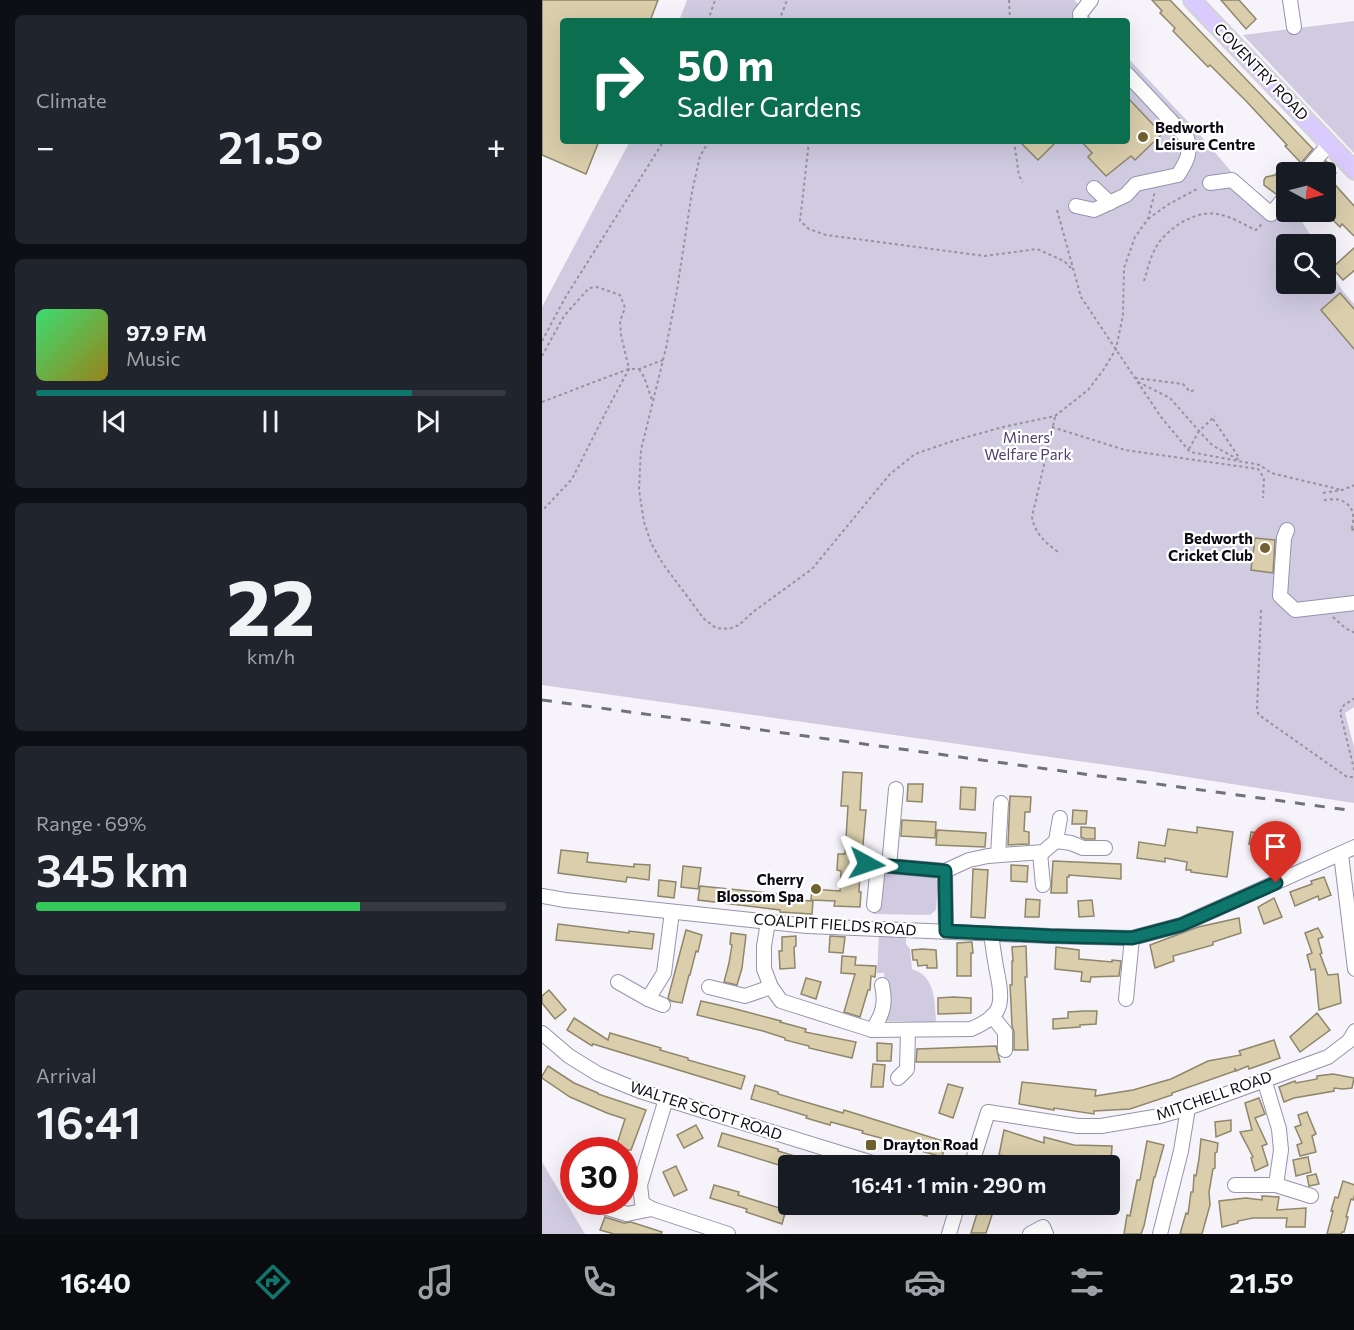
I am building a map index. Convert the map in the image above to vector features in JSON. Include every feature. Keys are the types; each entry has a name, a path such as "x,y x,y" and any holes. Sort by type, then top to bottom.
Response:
{"main road":[{"name":"COVENTRY ROAD","path":"1192,0 1355,171"}],"street":[{"path":"1081,18 1080,14 1091,0"},
{"path":"1290,0 1294,27"},
{"path":"1076,206 1094,210 1126,195 1136,184 1178,175 1187,162 1189,148 1187,138 1130,77"},
{"path":"1314,162 1329,144"},
{"path":"1210,183 1232,180 1271,214 1276,208"},
{"path":"1094,188 1110,203"},
{"path":"1287,530 1284,538 1280,596 1295,610 1355,603"},
{"path":"874,905 878,865 896,789"},
{"path":"998,855 1001,803"},
{"path":"878,865 945,871 969,860 998,855 1040,853 1056,841 1060,818"},
{"path":"1056,841 1071,843 1083,848 1105,848"},
{"name":"COALPIT FIELDS ROAD","path":"542,896 807,926 1132,938 1181,925 1355,847"},
{"path":"1040,853 1043,885"},
{"path":"1341,854 1355,969"},
{"path":"945,871 946,931"},
{"path":"648,999 664,973 672,912"},
{"path":"768,922 764,946 764,969 771,987 781,1001 872,1030 971,1029 984,1024 996,1013 1001,1001 991,934"},
{"path":"1126,999 1132,938"},
{"path":"618,982 663,1005"},
{"path":"872,1030 879,1020 885,999 882,984"},
{"path":"709,987 745,996 771,987"},
{"path":"992,1016 1005,1032 1005,1050"},
{"path":"898,1078 906,1068 908,1030"},
{"name":"MITCHELL ROAD","path":"974,1155 988,1112 1078,1126 1101,1126 1160,1116 1328,1057 1349,1041 1355,1031"},
{"name":"WALTER SCOTT ROAD","path":"542,1033 569,1056 598,1074 640,1091 847,1155"},
{"path":"1264,1079 1279,1129 1281,1150 1276,1185"},
{"path":"666,1099 640,1185 642,1203 652,1209 728,1234"},
{"path":"1160,1234 1181,1150 1188,1108"},
{"path":"1235,1185 1276,1185 1311,1196"},
{"path":"638,1212 652,1209"},
{"path":"949,1234 955,1215"},
{"path":"1030,1234 1043,1227 1046,1234"}],"path":[{"path":"709,18 715,0"},
{"path":"780,18 787,0"},
{"path":"1009,0 1010,18"},
{"path":"542,341 565,298 661,144"},
{"path":"707,144 700,156 692,192 677,290 641,450 639,490 644,522 651,543 663,564 703,618 716,628 729,629 739,625 772,597 812,569 890,474 915,454 1003,427 1055,416 1088,390 1116,349 1123,315 1124,268 1135,237 1148,219 1185,195 1210,183"},
{"path":"809,144 800,221 809,229 826,236 985,256 1037,249 1064,261 1074,272"},
{"path":"1014,144 1019,176 1024,182"},
{"path":"1148,219 1158,179"},
{"path":"1057,210 1081,297 1161,417 1190,452 1260,465 1271,473 1342,490"},
{"path":"1144,281 1150,260 1160,241 1179,224 1197,214 1216,213 1256,230 1271,214"},
{"path":"542,356 564,316 589,288 597,287 620,295 625,308 620,321 621,335 629,369 572,479 542,511"},
{"path":"542,402 629,369 639,369 663,360"},
{"path":"639,369 652,402"},
{"path":"1135,378 1183,384 1190,392 1194,390"},
{"path":"1138,382 1170,398 1212,444 1241,461"},
{"path":"1055,416 1032,516 1033,524 1042,539 1058,552"},
{"path":"1189,450 1199,431 1214,418 1241,461"},
{"path":"1052,427 1125,450 1258,469 1264,478 1263,498"},
{"path":"1323,493 1342,490 1350,486 1355,487"},
{"path":"1324,500 1339,499 1346,503 1354,516 1351,531 1355,528"},
{"path":"1322,607 1345,628 1355,633"},
{"path":"1261,610 1257,711 1259,715 1347,777 1355,775 1340,712 1344,705 1355,698"}],"green space":[{"path":"687,0 1074,0 1091,18 680,18"},
{"path":"1354,21 1354,153 1243,35"},
{"name":"Miners' Welfare Park","path":"1130,60 1193,127 1273,220 1276,217 1276,222 1302,222 1310,234 1276,234 1276,294 1336,294 1336,280 1354,304 1355,707 1345,713 1354,747 1354,803 1149,771 542,685 542,307 628,144 1130,144"},
{"path":"882,873 936,878 938,883 936,910 930,915 873,914"},
{"path":"879,933 906,934 912,969 925,977 932,990 936,1022 883,1021 887,995 884,973 877,973"},
{"path":"542,1162 560,1192 560,1215 574,1215 585,1234 542,1234"}],"building":[{"path":"542,0 658,0 651,18 560,18 560,144 598,144 586,174 542,155"},
{"path":"1152,0 1170,0 1313,149 1302,162 1247,102 1173,31 1175,28 1160,13 1162,11"},
{"path":"1221,0 1239,0 1256,19 1246,29"},
{"name":"Bedworth Leisure Centre","path":"1130,100 1162,134 1135,160 1131,156 1106,176 1088,157 1092,153 1084,144 1130,144"},
{"path":"1022,144 1054,144 1038,160"},
{"path":"1275,175 1276,194 1264,185 1266,177"},
{"path":"1336,186 1355,207 1355,237 1342,224 1340,227 1335,222"},
{"path":"1355,247 1355,270 1343,280 1336,272 1336,264"},
{"path":"1340,293 1355,310 1355,350 1321,310"},
{"name":"Bedworth Cricket Club","path":"1255,538 1275,540 1273,573 1251,570"},
{"path":"843,772 862,773 860,810 866,810 862,856 858,864 862,871 860,872 860,907 834,906 835,901 811,900 812,889 840,891 841,871 837,870 838,854 845,854 848,806 841,806"},
{"path":"908,784 923,784 922,802 907,801"},
{"path":"961,787 976,788 975,810 960,809"},
{"path":"1010,796 1031,797 1030,812 1025,812 1024,831 1029,832 1029,844 1008,845"},
{"path":"1073,810 1087,811 1086,824 1072,824"},
{"path":"902,820 936,822 935,838 901,836"},
{"path":"1081,827 1095,828 1095,839 1081,837"},
{"path":"1197,827 1233,832 1227,877 1191,872 1191,870 1186,870 1187,862 1165,858 1165,862 1137,858 1139,842 1165,846 1168,829 1197,833"},
{"path":"937,830 986,833 985,847 936,845"},
{"path":"1251,832 1288,837 1287,849 1249,844"},
{"path":"561,850 588,853 587,862 634,867 634,864 650,865 649,880 627,877 626,882 558,873"},
{"path":"1053,861 1121,864 1121,879 1069,875 1067,893 1051,893"},
{"path":"1011,865 1028,866 1027,882 1011,881"},
{"path":"683,866 701,868 698,889 681,887"},
{"path":"973,869 988,870 985,918 971,917"},
{"path":"1324,877 1331,895 1319,900 1318,896 1295,906 1290,892"},
{"path":"659,880 676,882 674,898 658,896"},
{"path":"700,886 780,894 780,899 813,901 812,914 780,912 780,910 698,900"},
{"path":"1274,898 1282,917 1264,924 1258,907"},
{"path":"1026,899 1040,900 1039,917 1025,917"},
{"path":"1092,900 1094,916 1079,917 1078,901"},
{"path":"1239,918 1241,933 1213,942 1213,945 1173,956 1174,961 1155,968 1150,945 1198,927"},
{"path":"558,924 654,934 652,949 556,940"},
{"path":"1318,928 1323,937 1318,939 1322,953 1320,954 1328,975 1338,974 1341,1003 1319,1010 1315,969 1311,970 1307,955 1312,953 1305,933"},
{"path":"686,930 702,935 682,1003 671,1001 668,998"},
{"path":"731,933 746,935 742,968 737,985 724,982 732,945 730,944"},
{"path":"796,936 795,968 780,969 779,951 782,951 782,937"},
{"path":"830,936 845,937 843,953 829,952"},
{"path":"972,942 971,976 957,976 957,943"},
{"path":"1026,946 1028,1050 1014,1050 1010,985 1012,985 1012,947"},
{"path":"1056,947 1079,950 1079,959 1121,961 1119,976 1091,977 1090,982 1081,981 1082,972 1055,969"},
{"path":"912,950 936,950 937,968 927,968 927,965 918,966 917,960 913,960"},
{"path":"842,956 856,957 855,965 876,966 875,977 871,976 870,990 868,990 860,1017 844,1012 855,974 841,973"},
{"path":"806,978 821,982 816,999 801,994"},
{"path":"549,990 566,1010 555,1019 542,1003 542,996"},
{"path":"938,998 971,998 971,1013 938,1014"},
{"path":"701,1001 781,1021 806,1029 805,1032 856,1042 852,1058 809,1048 809,1046 763,1031 697,1015"},
{"path":"1097,1011 1096,1024 1053,1029 1053,1019 1068,1018 1068,1012"},
{"path":"1317,1013 1330,1030 1300,1052 1290,1037"},
{"path":"574,1018 608,1040 610,1033 661,1048 660,1050 688,1058 688,1060 745,1076 741,1089 593,1044 592,1046 567,1030"},
{"path":"1274,1040 1280,1058 1249,1069 1248,1066 1236,1071 1235,1068 1235,1071 1130,1109 1094,1111 1094,1114 1019,1104 1022,1082 1096,1090 1095,1096 1133,1090 1171,1079 1208,1061 1241,1055 1239,1051"},
{"path":"877,1043 892,1044 891,1061 877,1061"},
{"path":"996,1046 1000,1062 916,1062 917,1049"},
{"path":"873,1064 885,1065 883,1087 871,1087"},
{"path":"548,1066 574,1083 598,1094 646,1110 636,1137 619,1137 625,1119 570,1097 542,1076"},
{"path":"1333,1074 1354,1078 1352,1088 1334,1088 1334,1091 1284,1102 1279,1087 1295,1081 1296,1083 1317,1079 1317,1076"},
{"path":"948,1084 963,1088 953,1118 939,1113"},
{"path":"755,1085 778,1092 778,1094 843,1113 844,1110 946,1142 943,1155 935,1155 862,1133 863,1131 806,1118 807,1116 751,1099"},
{"path":"1259,1098 1265,1114 1255,1118 1267,1144 1262,1146 1268,1165 1255,1171 1251,1158 1253,1157 1240,1132 1252,1130 1245,1103"},
{"path":"1307,1112 1316,1134 1312,1136 1316,1152 1300,1156 1297,1145 1302,1143 1295,1127 1301,1125 1298,1115"},
{"path":"1231,1120 1231,1131 1216,1137 1215,1122"},
{"path":"696,1125 703,1138 684,1148 677,1135"},
{"path":"1004,1130 1044,1143 1044,1137 1074,1145 1112,1146 1111,1155 999,1155"},
{"path":"722,1133 791,1155 778,1155 778,1165 718,1146"},
{"path":"1201,1139 1218,1143 1209,1192 1210,1205 1202,1234 1180,1234 1186,1213 1188,1214 1191,1192 1193,1192"},
{"path":"1147,1141 1164,1145 1154,1177 1144,1226 1141,1234 1124,1234 1137,1180 1140,1180"},
{"path":"1308,1157 1311,1172 1296,1176 1293,1160"},
{"path":"676,1166 687,1190 674,1196 663,1172"},
{"path":"1316,1174 1319,1184 1309,1186 1307,1176"},
{"path":"1343,1181 1355,1185 1355,1194 1353,1200 1351,1199 1344,1232 1327,1234 1335,1197 1338,1198"},
{"path":"714,1185 739,1192 738,1195 778,1208 778,1215 785,1215 782,1224 746,1212 747,1209 710,1198"},
{"path":"1262,1196 1279,1197 1277,1210 1306,1208 1305,1227 1286,1227 1287,1218 1253,1218 1222,1227 1219,1201 1246,1198 1262,1200"},
{"path":"977,1215 992,1215 986,1233 971,1233"},
{"path":"605,1217 662,1232 661,1234 614,1234 600,1230"}],"railway":[{"path":"542,700 1355,811"}],"place":[{"name":"Bedworth Leisure Centre","path":"1143,137"},
{"name":"Bedworth Cricket Club","path":"1265,548"},
{"name":"Cherry Blossom Spa","path":"816,889"},
{"name":"Drayton Road","path":"871,1145"}],"route":[{"path":"867,864 945,871 946,931 1031,936 1132,938 1181,925 1276,883"}]}
